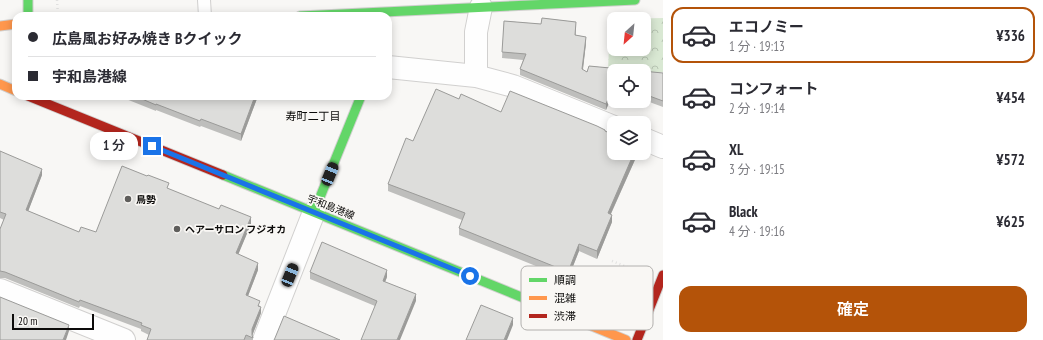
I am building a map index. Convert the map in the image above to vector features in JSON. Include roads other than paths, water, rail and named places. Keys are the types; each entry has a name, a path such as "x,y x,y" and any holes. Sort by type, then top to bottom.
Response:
{"main road":[{"path":"28,0 28,12"},
{"path":"392,15 481,3 635,0"},
{"path":"0,26 12,24"},
{"path":"0,84 12,89"},
{"name":"宇和島港線","path":"37,100 521,297"},
{"path":"314,212 359,100"},
{"path":"653,300 663,275"},
{"name":"宇和島港線","path":"602,330 626,340"},
{"path":"637,340 641,330"}],"street":[{"path":"476,76 476,32 481,3"},
{"path":"392,67 476,76 513,86 607,124"},
{"path":"651,142 663,147"},
{"path":"264,340 314,212"},
{"path":"0,290 124,340"}],"lane":[{"path":"204,0 205,12"}],"place":[{"name":"鳥勢","path":"128,199"},
{"name":"ヘアーサロン フジオカ","path":"177,229"}],"district":[{"name":"寿町二丁目","path":"313,116"}]}
